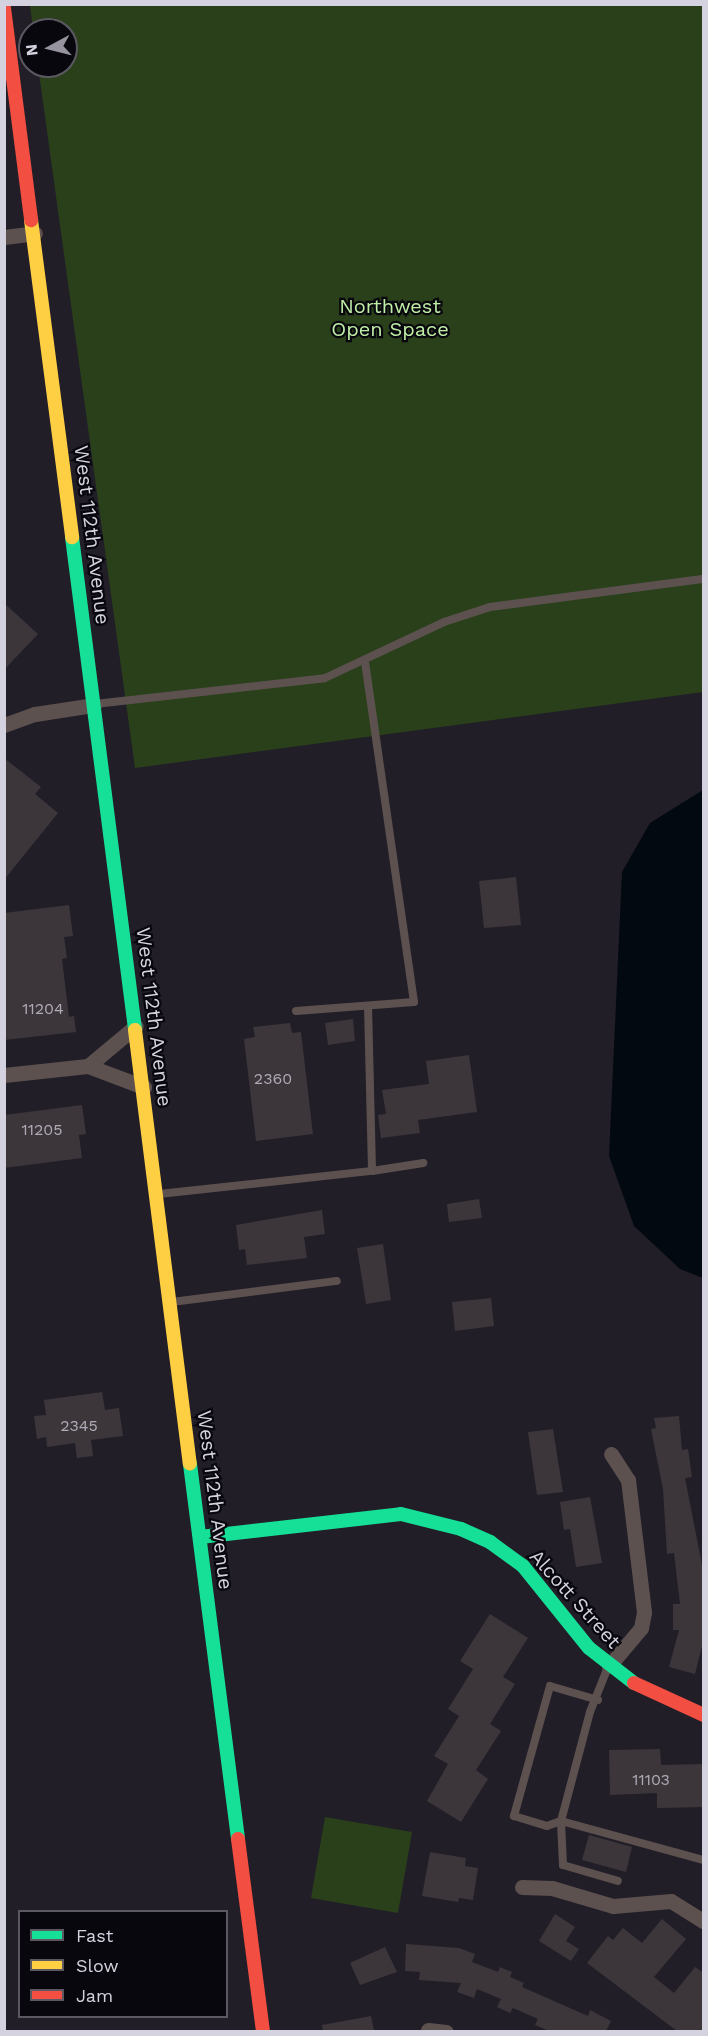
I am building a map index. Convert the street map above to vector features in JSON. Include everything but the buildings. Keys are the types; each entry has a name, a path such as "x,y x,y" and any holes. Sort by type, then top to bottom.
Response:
{"main road":[{"name":"West 112th Avenue","path":"4,8 144,1087 263,2031"},
{"name":"Alcott Street","path":"200,1537 370,1515 425,1516 490,1542 522,1566 589,1648 609,1666 655,1695 704,1715"}],"street":[{"path":"4,237 34,233"},
{"path":"4,725 35,714 94,705"},
{"path":"88,1066 136,1026"},
{"path":"4,1075 88,1066 144,1087"},
{"path":"609,1666 641,1628 644,1612 628,1480 611,1454"},
{"path":"522,1887 552,1888 613,1906 670,1901 704,1922"},
{"path":"428,2030 446,2031"}],"lane":[{"path":"94,705 325,678 444,622 490,608 704,579"},
{"path":"296,1011 414,1002 365,660"},
{"path":"368,1006 372,1171"},
{"path":"157,1195 372,1171 423,1163"},
{"path":"171,1302 337,1281"},
{"path":"609,1666 598,1700 590,1713 561,1821 563,1865 618,1881"},
{"path":"598,1700 550,1686 514,1816 547,1826 561,1821 704,1860"}],"green space":[{"name":"Northwest Open Space","path":"30,5 703,5 703,692 135,768 40,78 78,78 78,18 32,18"},
{"path":"325,1817 412,1832 398,1913 311,1898"}],"shaded area":[{"path":"703,790 703,1278 680,1269 634,1226 609,1156 622,872 650,823"}],"traffic: fast":[{"path":"72,537 135,1030"},
{"path":"190,1464 238,1839"},
{"path":"200,1537 401,1514 461,1529 490,1542 523,1566 589,1648 634,1683"}],"traffic: slow":[{"path":"31,220 72,537"},
{"path":"135,1030 190,1464"}],"traffic: jam":[{"path":"4,8 31,220"},
{"path":"634,1683 704,1715"},
{"path":"238,1839 263,2032"}]}
